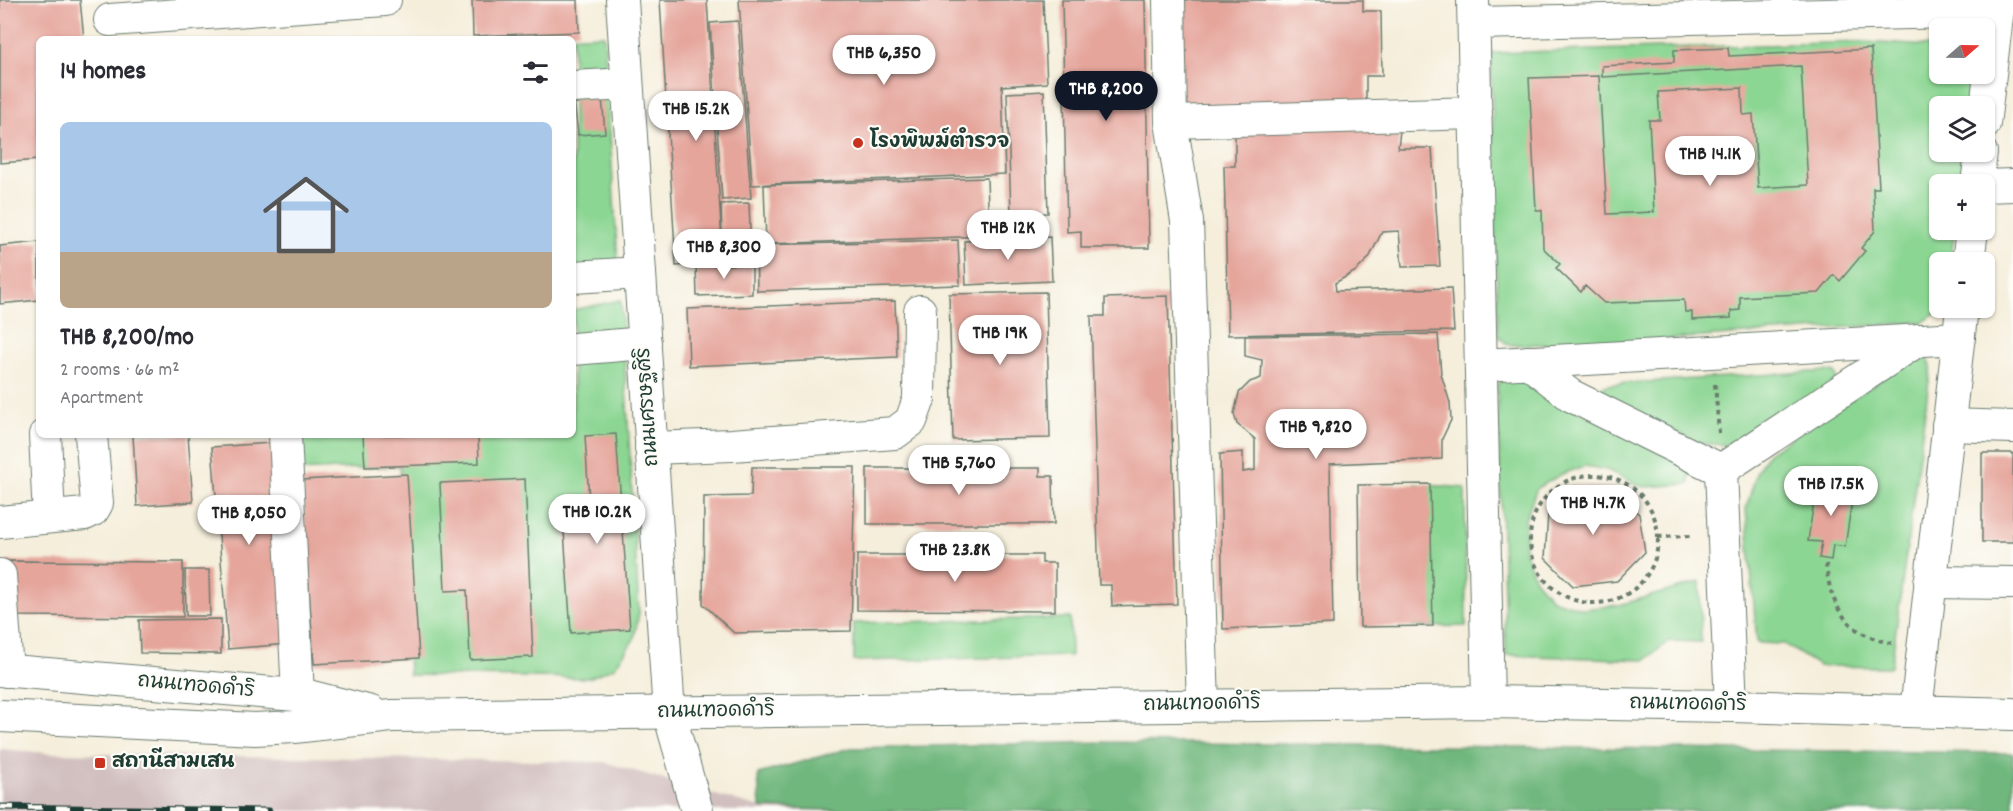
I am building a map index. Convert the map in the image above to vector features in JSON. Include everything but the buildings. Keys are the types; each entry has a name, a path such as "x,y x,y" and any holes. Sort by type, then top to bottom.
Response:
{"street":[{"name":"ถนนเศรษฐศิริ","path":"622,0 669,713 697,811"},
{"path":"1169,0 1170,122 1187,221 1203,705"},
{"path":"110,20 366,1"},
{"path":"1488,702 1474,11 1999,5 1988,96"},
{"path":"576,87 627,84"},
{"path":"1170,122 1476,113"},
{"path":"1995,186 2013,185"},
{"path":"576,277 640,273"},
{"path":"651,448 732,445 895,433 911,421 919,399 920,311"},
{"path":"1916,711 1961,318"},
{"path":"1482,365 1959,338"},
{"path":"1721,470 1919,340"},
{"path":"576,349 645,343"},
{"path":"1528,362 1570,395 1721,470"},
{"path":"1948,425 2013,428"},
{"path":"45,438 49,518"},
{"path":"0,522 85,514 93,510 97,503 91,438"},
{"path":"285,438 298,695"},
{"path":"1721,470 1731,706"},
{"path":"0,575 4,670"},
{"path":"1930,582 2013,583"},
{"name":"ถนนเทอดดำริ","path":"4,670 298,695 391,716"},
{"name":"ถนนเทอดดำริ","path":"0,716 255,729 391,716 1488,702 2013,714"}],"path":[{"path":"1713,351 1721,470"},
{"path":"1592,474 1613,477 1633,488 1648,503 1657,523 1659,545 1653,566 1641,584 1624,597 1603,604 1583,603 1563,596 1555,590 1535,566 1530,546 1531,525 1539,506 1552,490 1571,479 1592,474"},
{"path":"1826,564 1827,581 1843,618 1857,631 1881,641 1922,648"}],"shaded area":[{"path":"0,749 48,753 604,762 760,808 866,811 0,811"}],"green space":[{"path":"604,35 618,264 576,271 576,36"},
{"path":"1863,42 1929,46 1929,84 1976,84 1975,96 1929,96 1929,162 1965,162 1963,174 1929,174 1929,240 1953,240 1952,252 1929,252 1929,318 1923,322 1628,342 1508,345 1498,336 1491,53"},
{"path":"621,300 639,613 634,639 615,667 589,678 409,675 400,466 298,471 295,438 576,438 576,309"},
{"path":"1927,356 1931,366 1891,667 1819,666 1784,644 1757,643 1746,509 1757,471 1768,453 1916,357"},
{"path":"1826,371 1835,373 1838,382 1737,446 1699,443 1599,396 1602,387 1612,384"},
{"path":"1506,373 1690,469 1689,484 1643,487 1607,470 1585,466 1562,474 1537,488 1525,520 1525,552 1535,579 1552,599 1583,609 1619,605 1700,582 1701,642 1669,641 1645,660 1506,655 1497,386"},
{"path":"1415,484 1465,488 1466,626 1412,627"},
{"path":"1070,618 1071,656 854,661 854,623"},
{"path":"1103,742 2013,753 2013,811 866,811 760,808 758,774 850,748"}],"railway":[{"path":"0,807 269,811"}],"place":[{"name":"โรงพิพม์ตำรวจ","path":"858,143"},
{"name":"สถานีสามเสน","path":"100,763"}]}
